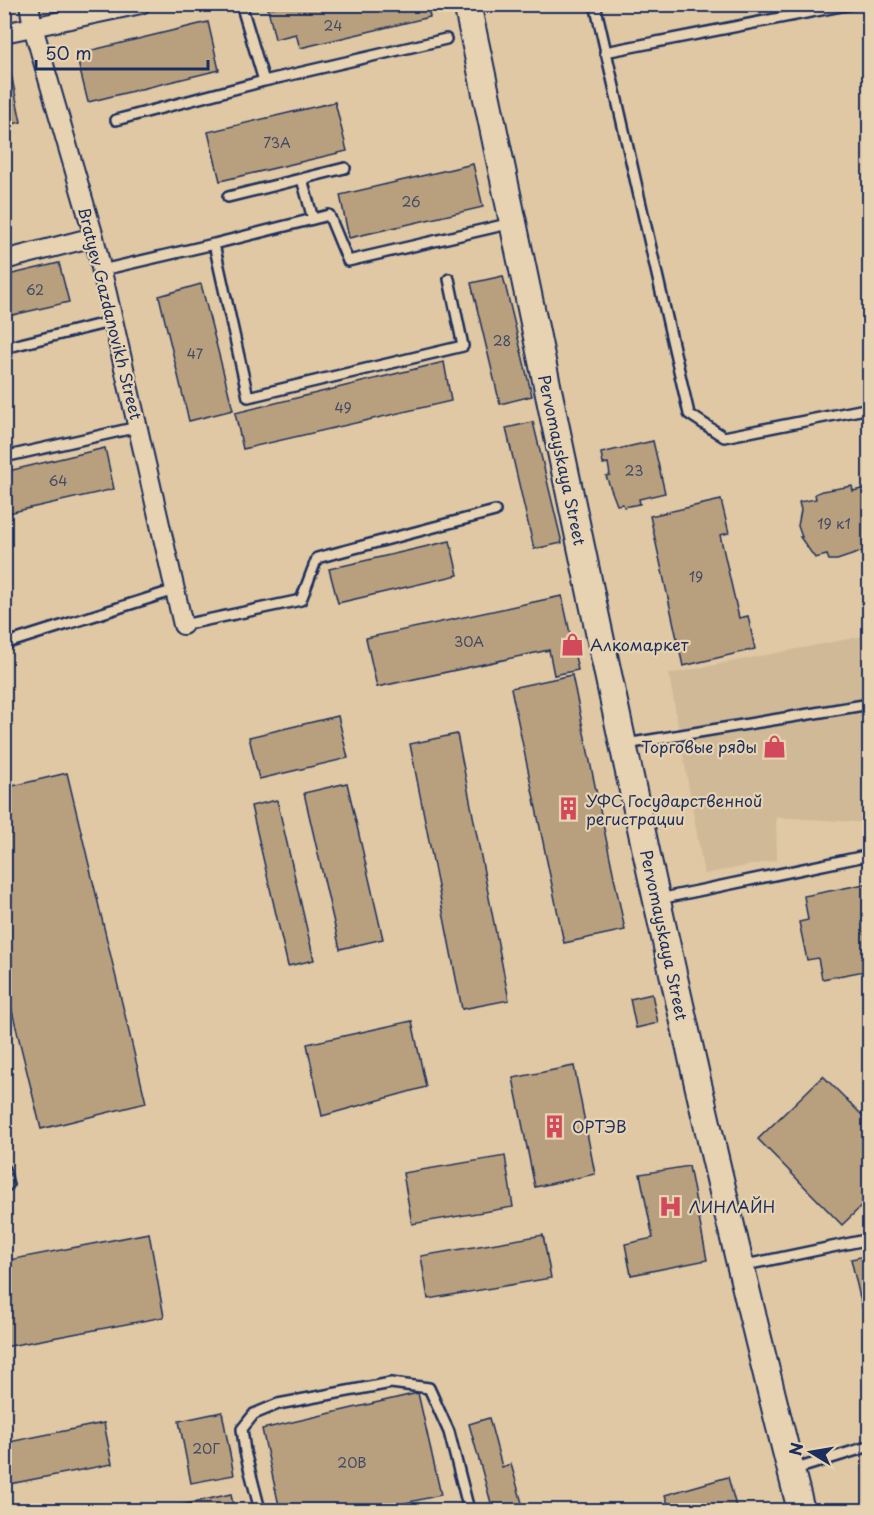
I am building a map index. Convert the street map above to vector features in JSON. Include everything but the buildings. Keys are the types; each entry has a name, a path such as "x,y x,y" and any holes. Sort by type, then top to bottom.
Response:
{"street":[{"name":"Bratyev Gazdanovikh Street","path":"29,4 33,27 94,237 183,625"},
{"path":"4,33 141,4"},
{"name":"Pervomayskaya Street","path":"467,4 656,899 739,1266 801,1510"},
{"path":"4,260 94,237"}],"lane":[{"path":"241,4 264,81"},
{"path":"595,4 604,52 689,414 724,437 870,408"},
{"path":"604,52 852,4"},
{"path":"116,120 264,81 446,39"},
{"path":"228,197 345,168"},
{"path":"302,179 313,219"},
{"path":"102,270 328,215 348,261 513,223"},
{"path":"214,244 248,397 464,346 449,279"},
{"path":"4,348 114,321"},
{"path":"4,457 138,427"},
{"path":"183,625 301,600 317,558 495,510"},
{"path":"4,644 175,590"},
{"path":"624,744 870,704"},
{"path":"656,899 870,855"},
{"path":"4,1169 8,1185"},
{"path":"739,1266 870,1239"},
{"path":"260,1510 242,1429 254,1414 278,1404 391,1383 429,1388 449,1432 469,1510"},
{"path":"790,1470 870,1446"}],"shaded area":[{"name":"Торговые ряды","path":"869,635 869,823 776,817 777,860 704,874 669,674"}],"place":[{"name":"Алкомаркет","path":"572,644"},
{"name":"Торговые ряды","path":"775,746"},
{"name":"УФС Государственной регистрации","path":"568,809"},
{"name":"ОРТЭВ","path":"554,1126"},
{"name":"ЛИНЛАЙН","path":"671,1206"}]}
